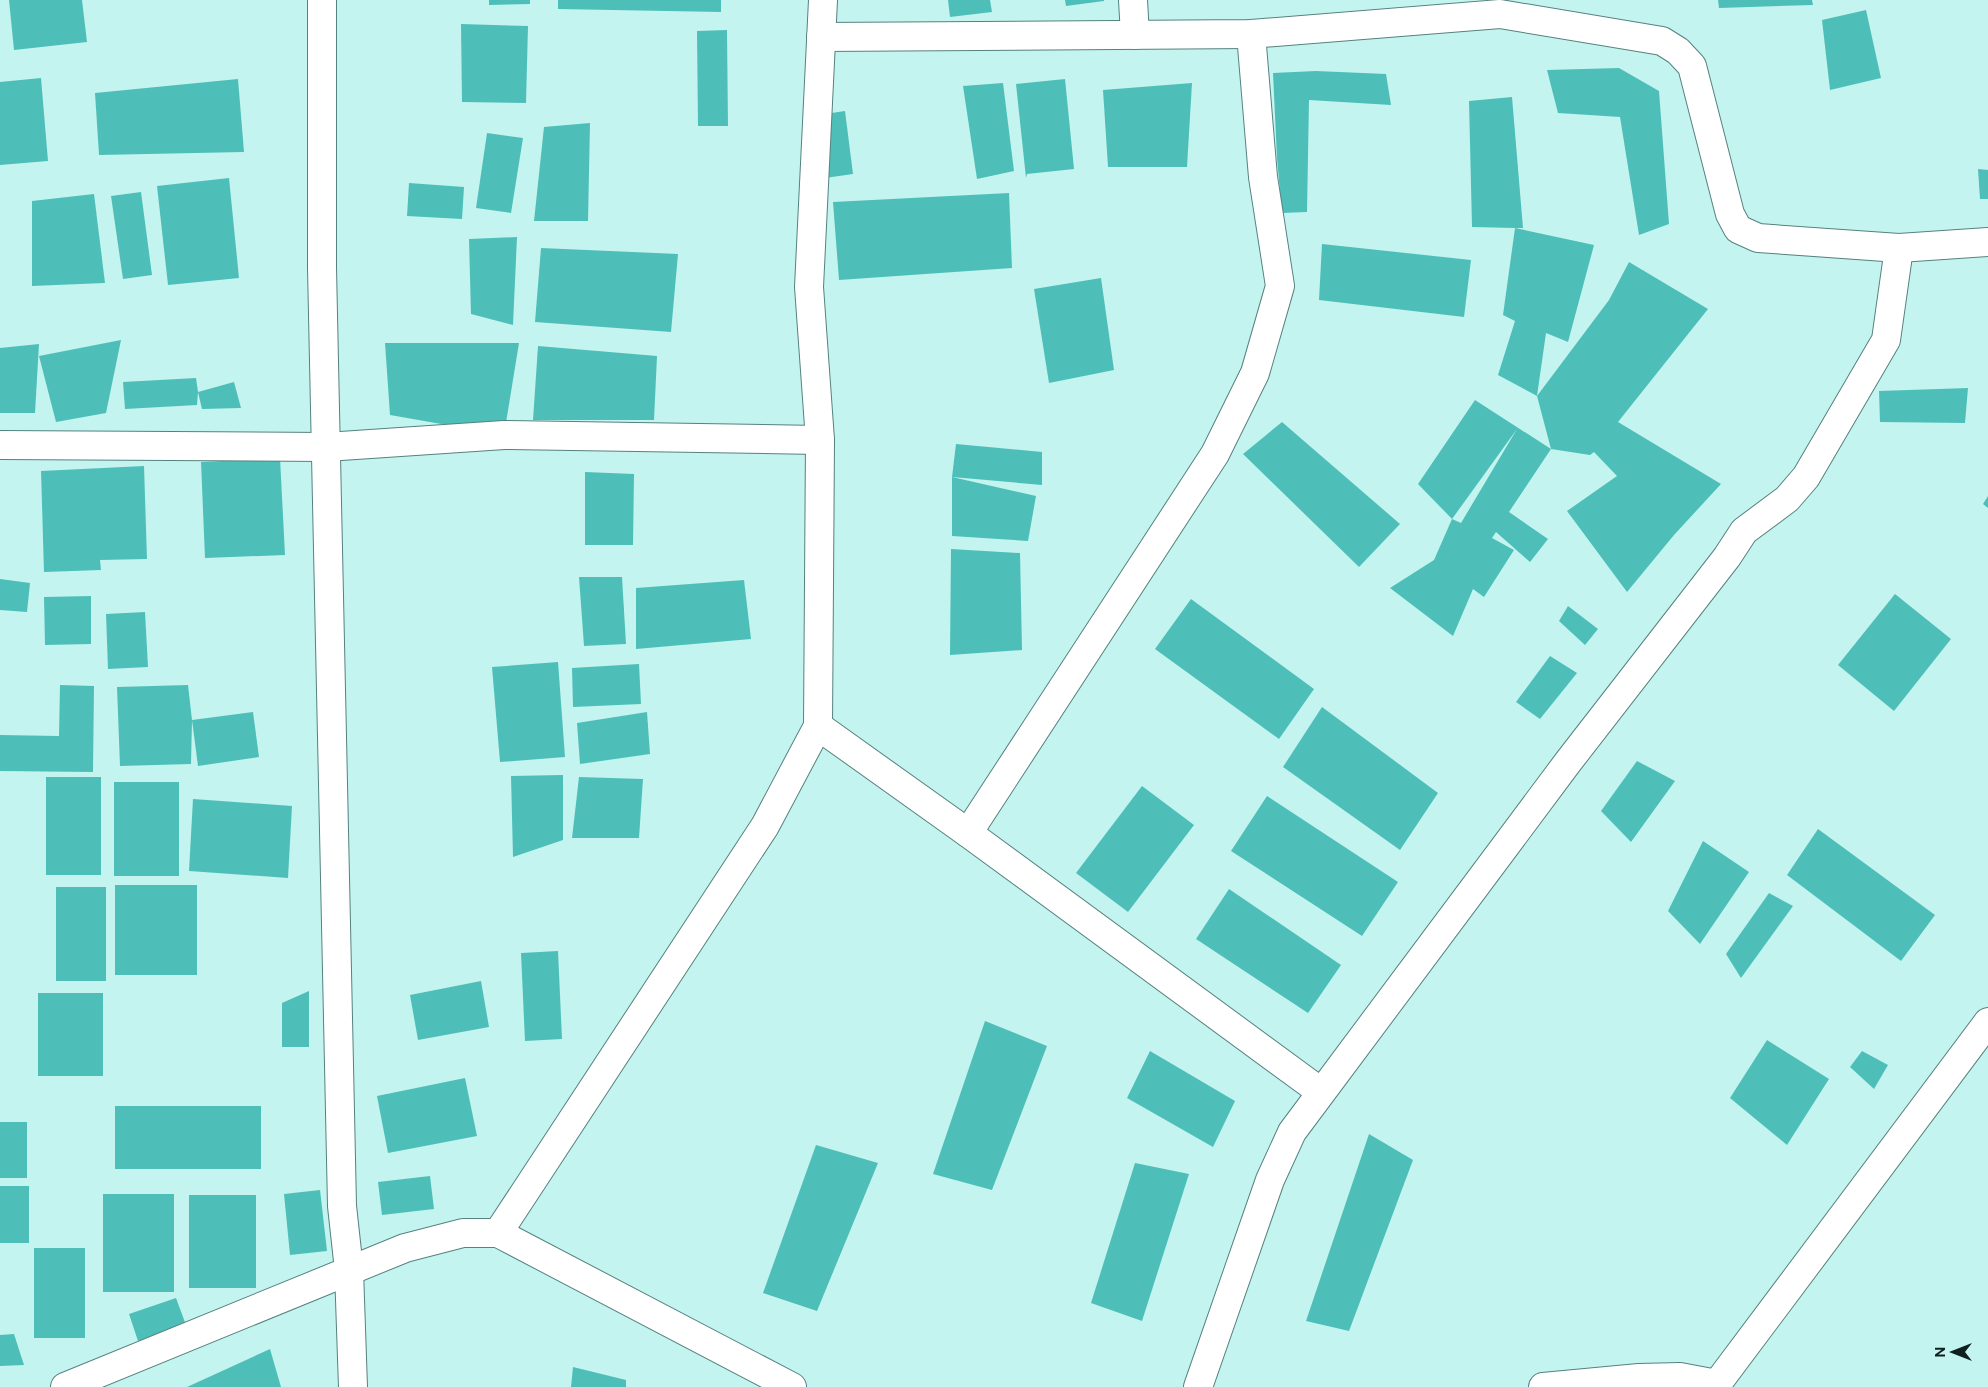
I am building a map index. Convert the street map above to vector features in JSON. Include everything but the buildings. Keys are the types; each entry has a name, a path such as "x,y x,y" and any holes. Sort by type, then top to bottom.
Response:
{"street":[{"path":"322,0 322,268 342,1206 349,1270 353,1387"},
{"path":"498,1233 765,826 818,726 820,440 809,287 823,0"},
{"path":"1133,0 1135,35"},
{"path":"821,37 1252,34 1499,7 1662,41 1678,51 1692,66 1730,214 1738,230 1758,238 1899,248 1988,242"},
{"path":"968,833 1215,454 1255,373 1280,286 1263,177 1252,34"},
{"path":"1198,1387 1270,1180 1292,1132 1568,762 1727,557 1744,531 1787,499 1806,477 1886,340 1899,248"},
{"path":"0,445 326,447 504,435 820,440"},
{"path":"818,726 968,833 1321,1092"},
{"path":"1543,1387 1639,1378 1680,1377 1718,1386 1988,1022"},
{"path":"65,1387 405,1248 463,1232 498,1233 792,1387"}]}
